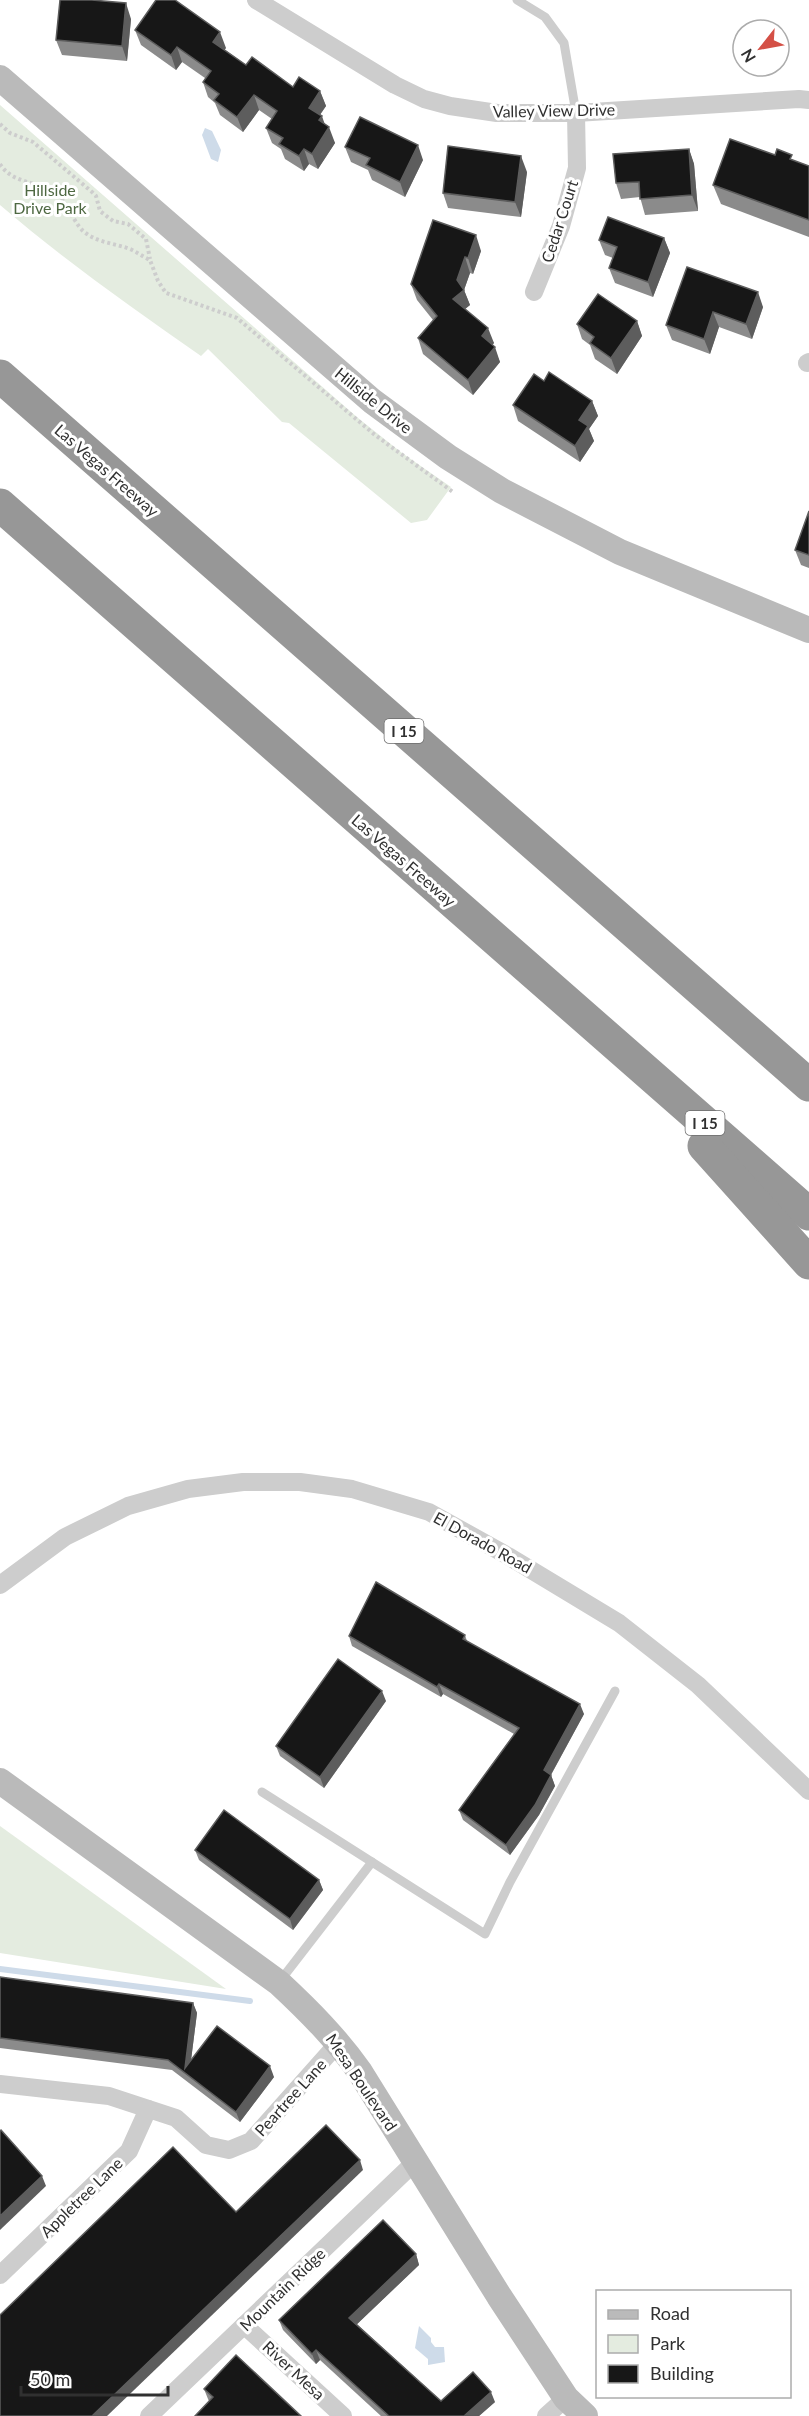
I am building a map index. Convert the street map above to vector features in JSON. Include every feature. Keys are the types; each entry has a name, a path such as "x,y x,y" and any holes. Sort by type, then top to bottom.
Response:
{"highway":[{"name":"Las Vegas Freeway","path":"0,376 809,1085"},
{"name":"Las Vegas Freeway","path":"0,505 809,1214"},
{"path":"600,1032 809,1263"}],"main road":[{"name":"Hillside Drive","path":"0,78 372,401 448,457 502,491 620,552 809,630"},
{"name":"Mesa Boulevard","path":"0,1781 279,1983 312,2013 339,2043 360,2072 566,2398 585,2416"}],"street":[{"name":"Valley View Drive","path":"256,0 395,85 424,99 450,106 497,113 576,113 809,100"},
{"name":"Cedar Court","path":"534,292 561,226 577,168 576,113"},
{"name":"El Dorado Road","path":"0,1584 65,1537 128,1506 188,1489 243,1482 300,1482 352,1489 429,1512 508,1556 619,1623 698,1685 809,1791"},
{"name":"Peartree Lane","path":"0,2084 109,2096 176,2118 206,2145 229,2150 251,2140 339,2043"},
{"name":"Appletree Lane","path":"0,2275 129,2151 148,2109"},
{"name":"Mountain Ridge","path":"149,2416 415,2162"},
{"name":"River Mesa","path":"244,2325 343,2416"},
{"path":"546,2416 566,2398"}],"lane":[{"path":"517,0 545,17 564,43 576,113"},
{"path":"262,1792 485,1934 510,1882 615,1691"},
{"path":"279,1983 372,1862"}],"path":[{"path":"0,124 10,133 33,142 92,192 96,196 100,211 113,221 128,224 146,239 150,260 158,281 166,292 237,318 375,435 414,466 453,492"},
{"path":"0,164 6,173 15,178 54,192 62,200 77,224 88,235 99,241 129,249 150,260"}],"green space":[{"name":"Hillside Drive Park","path":"0,105 358,418 402,453 451,487 427,520 411,523 289,423 282,422 208,349 201,356 124,302 0,205"},
{"path":"0,1826 226,1989 0,1953"}],"water":[{"path":"205,128 212,131 221,150 218,162 211,159 202,135"},
{"path":"419,2326 431,2338 435,2347 444,2347 445,2362 428,2365 428,2359 415,2348"}],"building":[{"path":"60,0 126,3 122,46 56,40"},
{"path":"156,0 175,0 220,32 213,42 246,65 252,57 293,87 299,77 320,91 309,108 322,116 319,120 329,127 312,154 304,149 299,156 279,144 283,138 266,128 277,111 254,95 237,117 214,100 219,94 203,82 211,71 177,47 171,55 135,30"},
{"path":"360,117 418,145 400,182 366,165 370,158 345,147"},
{"path":"730,139 775,155 777,149 792,155 790,159 809,166 809,220 713,185"},
{"path":"448,146 521,156 515,202 443,193"},
{"path":"689,149 692,195 640,199 639,182 616,183 613,154"},
{"path":"608,217 664,238 648,282 609,268 617,247 599,240"},
{"path":"433,220 476,235 457,280 464,290 453,299 488,328 482,336 495,347 468,380 418,338 437,316 411,284"},
{"path":"687,267 758,292 746,324 713,312 704,339 666,325"},
{"path":"598,294 637,321 611,358 590,343 594,337 577,324"},
{"path":"549,372 592,401 579,420 588,426 575,446 513,405 534,374 544,381"},
{"path":"809,511 809,555 795,550"},
{"path":"376,1582 465,1635 463,1639 580,1704 544,1770 551,1775 535,1805 506,1845 459,1810 519,1728 439,1684 437,1687 349,1636"},
{"path":"338,1659 382,1691 320,1777 276,1746"},
{"path":"224,1810 319,1880 290,1919 195,1850"},
{"path":"0,1977 193,2003 185,2068 217,2026 270,2066 236,2112 168,2060 0,2038"},
{"path":"326,2125 360,2160 92,2416 0,2416 0,2315 173,2147 236,2212"},
{"path":"0,2131 42,2176 0,2216"},
{"path":"383,2220 416,2254 349,2318 441,2401 473,2372 491,2392 464,2416 389,2416 316,2350 312,2354 279,2320"},
{"path":"236,2355 301,2416 195,2416 213,2397 204,2389"}],"waterway":[{"path":"0,1969 250,2001"}]}
